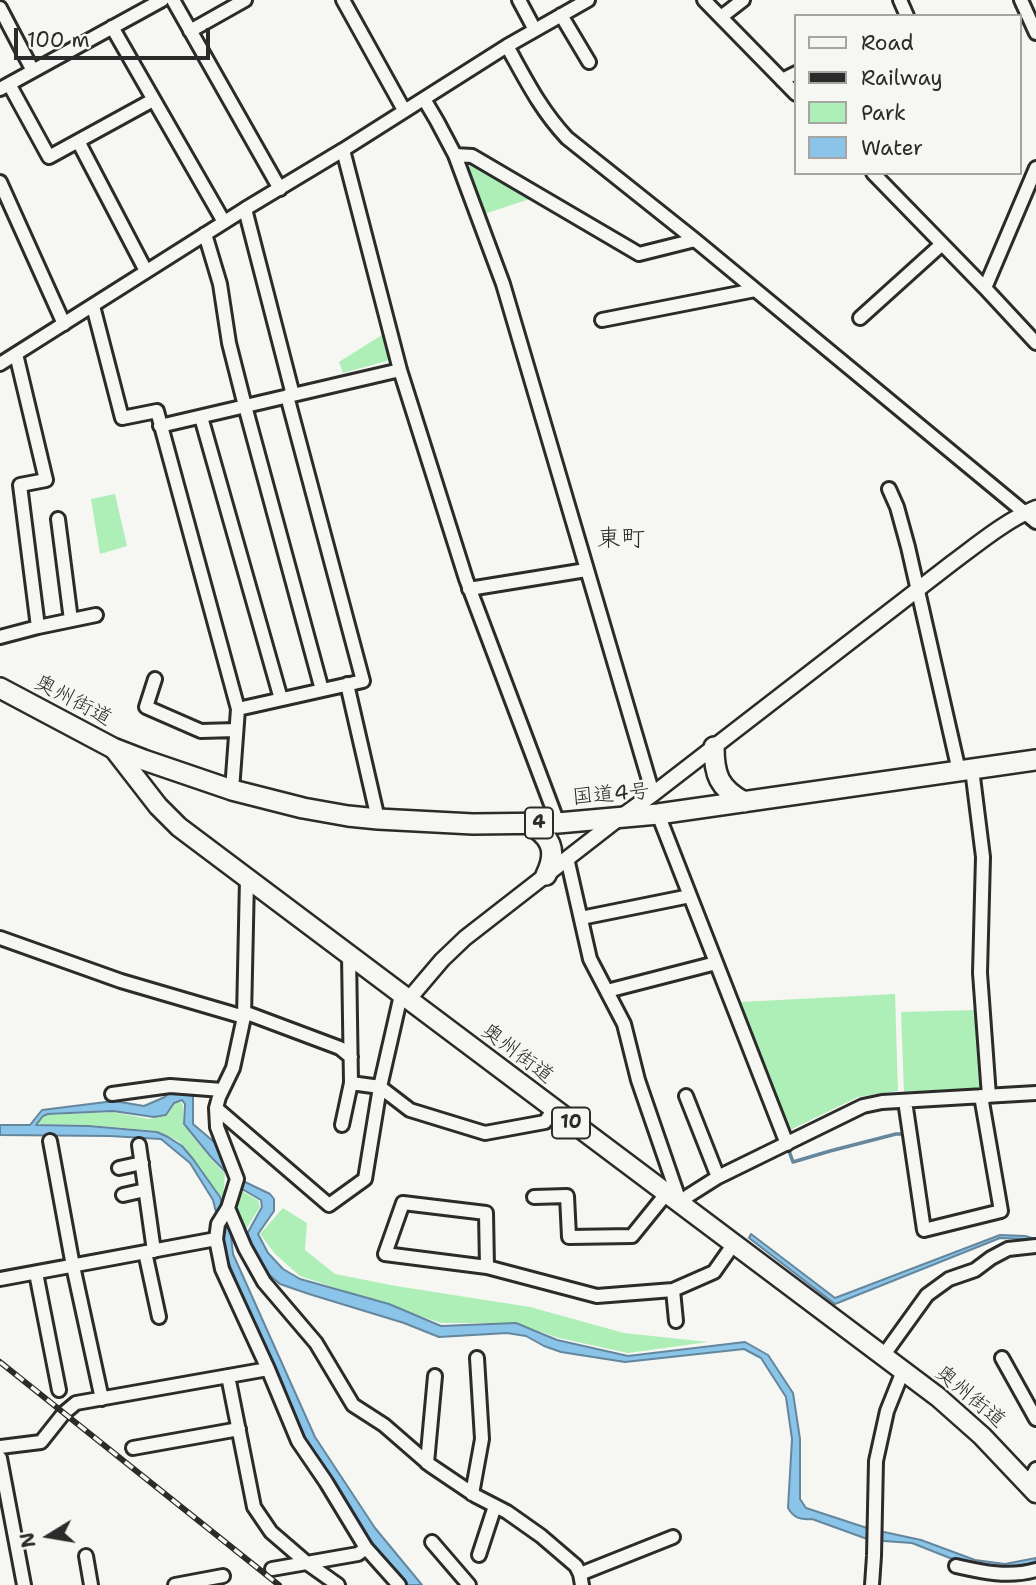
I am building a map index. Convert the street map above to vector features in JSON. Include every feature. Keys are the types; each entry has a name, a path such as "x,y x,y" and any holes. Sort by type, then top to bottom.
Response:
{"highway":[{"name":"奥州街道","path":"0,688 113,748"},
{"path":"714,747 714,766 720,781 731,795 744,802"},
{"name":"国道4号","path":"113,748 232,790 303,808 378,819 463,823 558,823 658,814 1036,760"},
{"path":"527,823 547,838 552,853 545,875"}],"main road":[{"name":"奥州街道","path":"113,748 172,820 553,1110 938,1397 1033,1482"}],"street":[{"path":"153,100 49,157 4,86 162,0"},
{"path":"173,0 280,188"},
{"path":"190,31 245,0"},
{"path":"343,0 404,110"},
{"path":"519,0 536,30"},
{"path":"0,364 244,209 507,46 587,0"},
{"path":"704,0 794,92"},
{"path":"721,17 743,0"},
{"path":"1021,0 1036,33"},
{"path":"0,8 33,71"},
{"path":"561,15 589,62"},
{"path":"112,27 224,222"},
{"path":"216,1108 329,1205 365,1179 380,1087 404,997 466,938 618,818 653,794 988,536 1032,514 567,138 549,119 507,46"},
{"path":"782,80 794,74"},
{"path":"424,99 454,155 503,284 653,794"},
{"path":"78,141 146,271"},
{"path":"343,150 400,370 469,589 558,823"},
{"path":"454,155 472,156 639,254 695,240"},
{"path":"985,288 1036,168"},
{"path":"877,178 1036,343"},
{"path":"0,182 64,324"},
{"path":"238,709 363,681 244,209"},
{"path":"205,234 220,284 229,343 245,406 322,690"},
{"path":"860,318 943,244"},
{"path":"603,320 755,290"},
{"path":"93,306 122,418 157,411 238,709 232,790"},
{"path":"16,354 46,480 20,485 38,627"},
{"path":"160,426 400,370"},
{"path":"201,417 281,699"},
{"path":"889,489 903,528 966,770 984,857 980,973 985,1096 1002,1211 923,1230 905,1101"},
{"path":"58,519 71,620"},
{"path":"469,589 586,570"},
{"path":"0,637 96,615"},
{"path":"155,679 146,706 201,731 236,730"},
{"path":"347,684 378,819"},
{"path":"658,814 787,1143"},
{"path":"567,858 590,959 624,1024 638,1080 681,1206"},
{"path":"247,879 244,1015 233,1068 216,1108 217,1127 237,1179 228,1208 218,1224 216,1239 222,1269 298,1441 366,1548 399,1585"},
{"path":"581,918 690,896"},
{"path":"0,938 121,981 244,1015 340,1048 351,1057"},
{"path":"342,1125 352,1083 349,956"},
{"path":"607,991 716,963"},
{"path":"352,1083 380,1087 410,1110 485,1133 545,1122 553,1110"},
{"path":"112,1094 170,1086 222,1090"},
{"path":"681,1206 688,1196 718,1177 863,1106 883,1102 1036,1093"},
{"path":"686,1096 718,1177"},
{"path":"50,1141 73,1266 102,1399"},
{"path":"139,1144 159,1317"},
{"path":"118,1168 142,1163"},
{"path":"123,1195 145,1190"},
{"path":"534,1197 567,1196 569,1237 632,1236 666,1194"},
{"path":"487,1267 486,1213 402,1203 385,1254 487,1267 597,1296 673,1290 714,1272 733,1245"},
{"path":"228,1208 245,1248 264,1282 316,1343 354,1405 384,1424 427,1463 541,1536 576,1566 581,1580 673,1537"},
{"path":"0,1279 216,1239"},
{"path":"883,1356 927,1295 948,1279 975,1270 1008,1249 1036,1245"},
{"path":"36,1273 59,1390"},
{"path":"673,1290 676,1321"},
{"path":"472,1494 482,1439 477,1358"},
{"path":"1002,1358 1036,1419"},
{"path":"0,1447 41,1442 64,1413 76,1403 268,1370"},
{"path":"872,1585 876,1461 887,1411 903,1371"},
{"path":"427,1463 435,1376"},
{"path":"228,1377 254,1507 271,1532 338,1585"},
{"path":"133,1448 239,1429"},
{"path":"0,1458 24,1585"},
{"path":"479,1555 495,1506"},
{"path":"432,1542 469,1585"},
{"path":"272,1569 358,1554 366,1548"},
{"path":"86,1556 91,1585"},
{"path":"956,1566 987,1579 1036,1570"},
{"path":"175,1585 223,1576"}],"green space":[{"path":"478,160 539,196 484,214 467,167"},
{"path":"385,333 391,353 387,361 343,373 339,362"},
{"path":"115,494 127,546 100,554 91,499"},
{"path":"895,994 898,1091 858,1097 788,1131 741,1002"},
{"path":"977,1010 983,1088 904,1092 901,1012"},
{"path":"181,1102 183,1125 225,1174 223,1200 178,1141 157,1131 91,1125 37,1124 43,1116 49,1115 112,1112 149,1119 167,1116 175,1103"},
{"path":"240,1190 258,1200 260,1207 243,1234 234,1209"},
{"path":"283,1208 307,1223 305,1250 335,1274 530,1307 624,1333 708,1342 628,1353 559,1338 516,1323 441,1323 300,1276 275,1254 260,1234"}],"water":[{"path":"170,1091 193,1094 193,1124 220,1147 243,1181 270,1194 274,1199 274,1211 258,1234 268,1253 283,1269 300,1279 389,1304 441,1326 516,1323 557,1340 628,1356 745,1342 768,1355 793,1393 800,1439 800,1499 806,1508 870,1529 921,1540 975,1560 1005,1564 1036,1558 1036,1566 1012,1571 965,1564 912,1543 870,1540 812,1519 795,1516 788,1508 792,1439 786,1397 761,1358 744,1349 625,1362 561,1352 526,1336 507,1333 439,1337 404,1323 309,1294 280,1284 266,1272 253,1252 247,1234 262,1207 261,1200 242,1189 184,1124 185,1104 182,1100 174,1103 166,1115 154,1117 113,1111 43,1116 36,1125 157,1132 182,1146 193,1159 220,1197 230,1227 233,1254 315,1437 375,1528 422,1585 408,1585 365,1534 294,1421 228,1261 213,1200 190,1163 161,1139 0,1135 0,1125 30,1125 42,1110 114,1101 144,1106 165,1097"},
{"path":"751,1234 835,1298 1000,1235 1025,1236 1036,1239 1036,1242 1000,1238 835,1304 749,1238"}],"waterway":[{"path":"786,1150 788,1148 793,1162 901,1134"}],"railway":[{"path":"0,1362 279,1585"}],"district":[{"name":"東町","path":"621,540"}]}
